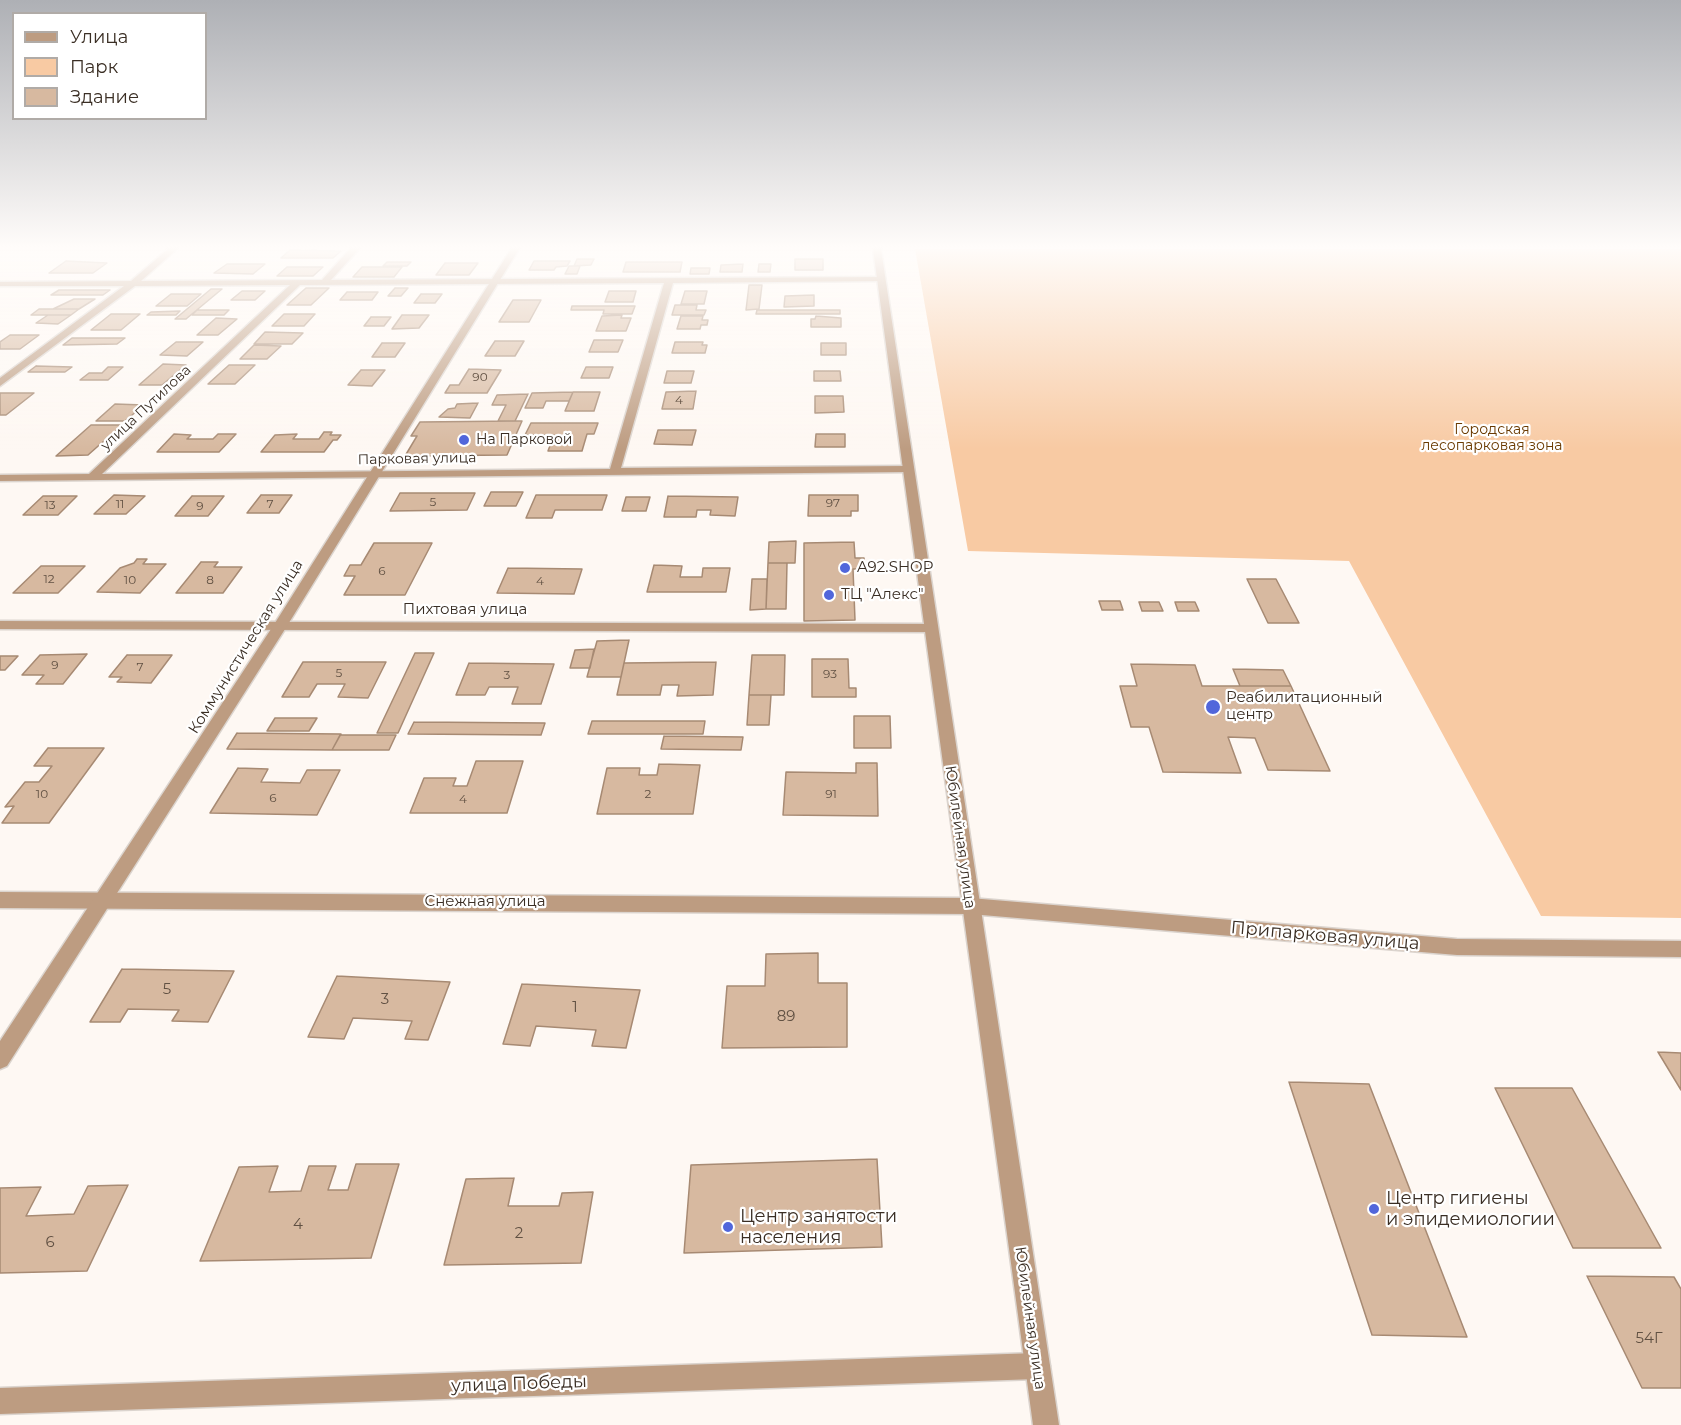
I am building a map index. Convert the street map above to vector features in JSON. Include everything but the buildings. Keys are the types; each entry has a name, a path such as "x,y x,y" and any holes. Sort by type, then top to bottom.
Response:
{"street":[{"path":"0,383 90,316"},
{"name":"улица Путилова","path":"91,478 263,316"},
{"name":"Коммунистическая улица","path":"0,1059 280,626 473,316"},
{"path":"615,470 659,316"},
{"name":"Юбилейная улица","path":"886,316 1046,1425"},
{"name":"Парковая улица","path":"0,478 374,475 615,470 907,469"},
{"name":"Пихтовая улица","path":"0,625 930,628"},
{"name":"Снежная улица","path":"0,900 970,906"},
{"name":"Припарковая улица","path":"970,906 1457,947 1681,949"},
{"name":"улица Победы","path":"0,1401 1037,1366"}],"green space":[{"name":"Городская лесопарковая зона","path":"927,316 1681,316 1681,918 1541,916 1349,561 968,551"}],"place":[{"name":"На Парковой","path":"464,440"},
{"name":"A92.SHOP","path":"845,568"},
{"name":"ТЦ \"Алекс\"","path":"829,595"},
{"name":"Реабилитационный центр","path":"1213,707"},
{"name":"Центр гигиены и эпидемиологии","path":"1374,1209"},
{"name":"Центр занятости населения","path":"728,1227"}]}
